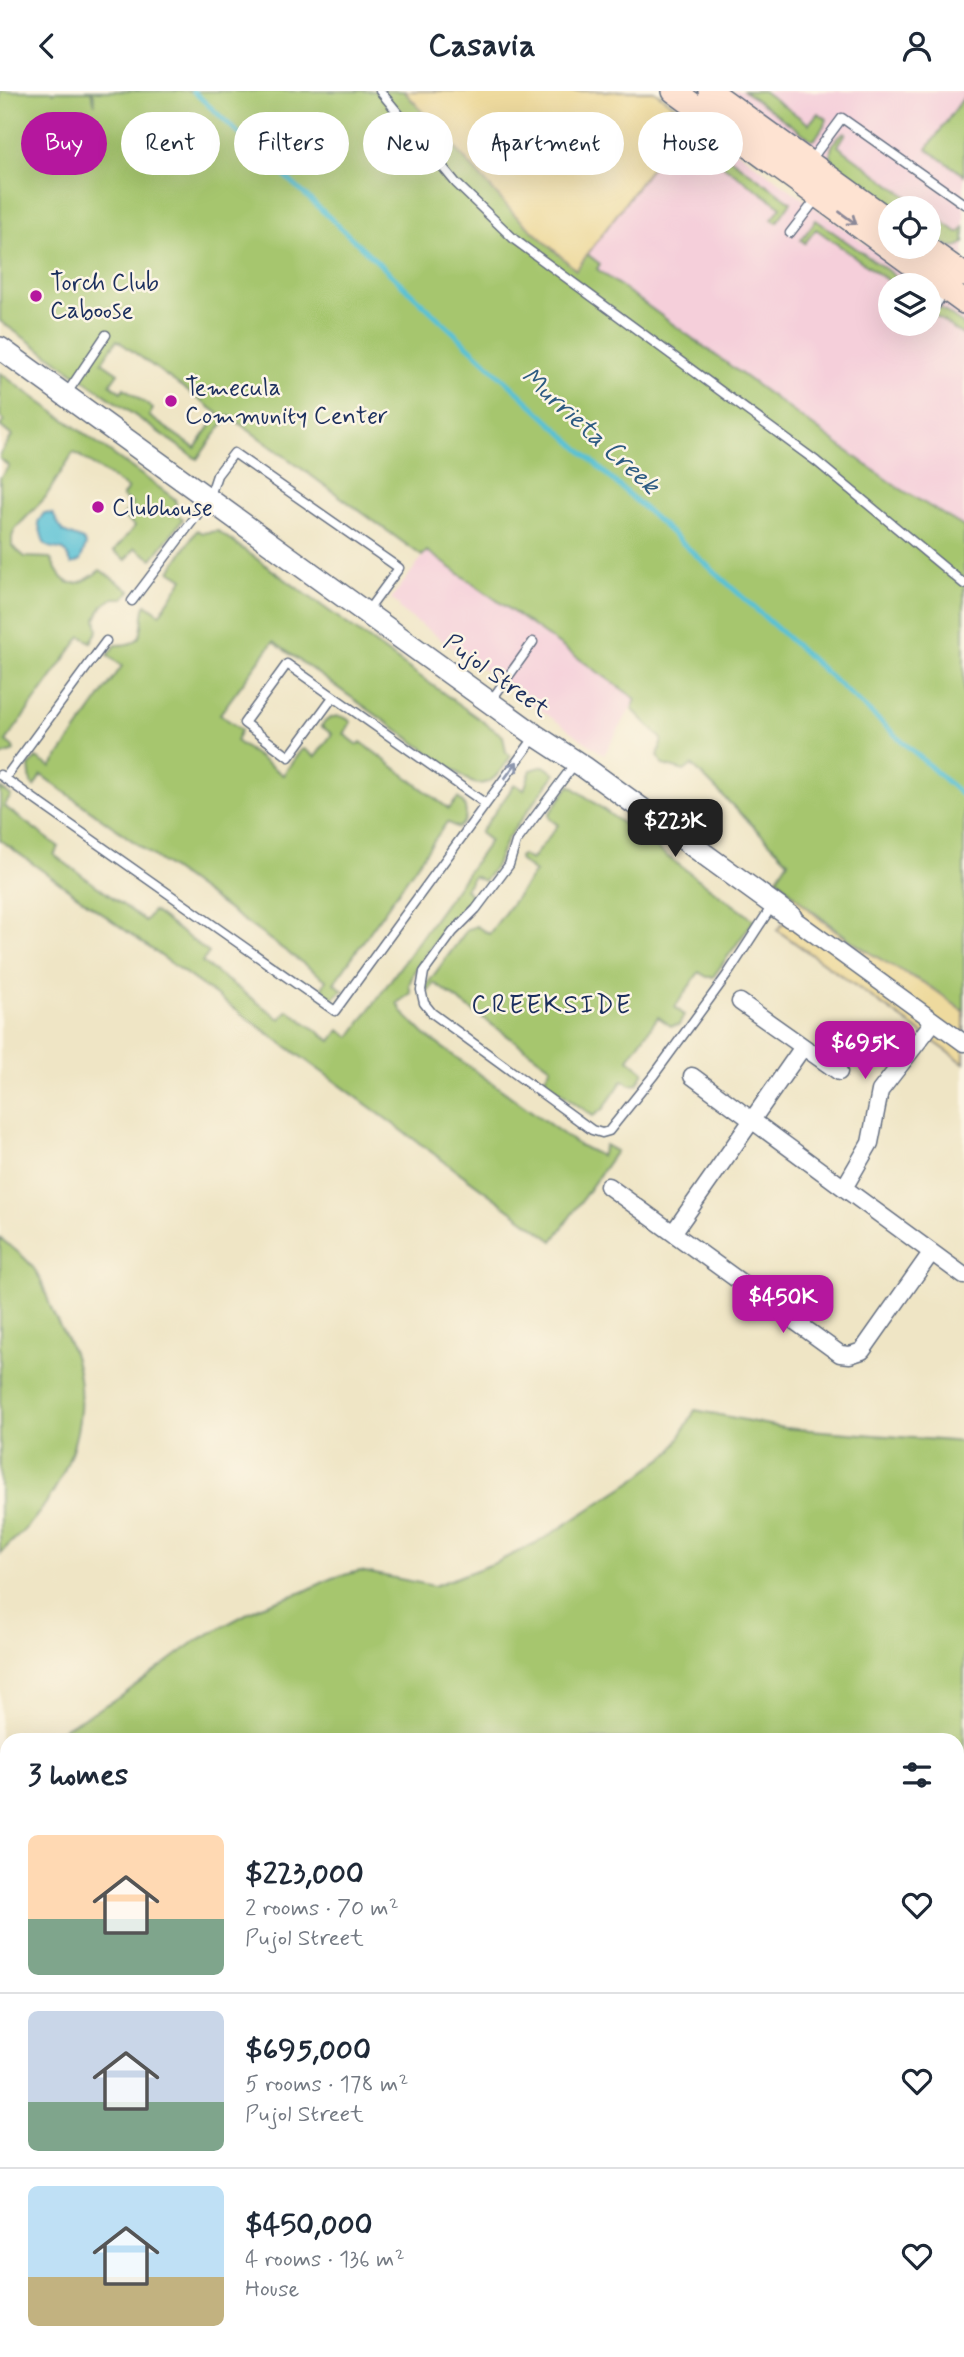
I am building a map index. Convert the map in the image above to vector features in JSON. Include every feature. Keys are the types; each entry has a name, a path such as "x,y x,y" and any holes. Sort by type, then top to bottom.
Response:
{"main road":[{"path":"674,91 714,98 802,171 960,281"},
{"path":"825,187 878,215"},
{"path":"937,259 960,281"}],"street":[{"name":"Pujol Street","path":"0,348 964,1043"},
{"path":"740,1002 839,1072"},
{"path":"844,1188 870,1143 880,1091 934,1021"},
{"path":"673,1233 803,1047"},
{"path":"692,1076 964,1276"},
{"path":"608,1186 840,1354 850,1355 862,1351 931,1253"}],"lane":[{"path":"380,91 456,183 515,240 816,461 964,584"},
{"path":"802,171 842,118 964,204"},
{"path":"790,233 825,187"},
{"path":"941,301 960,281"},
{"path":"65,395 106,335"},
{"path":"132,601 209,499 217,475 234,453 399,568 366,613"},
{"path":"106,641 3,776 335,1011 535,735"},
{"path":"489,702 533,642"},
{"path":"333,697 289,757 244,723 287,664 486,804"},
{"path":"576,762 516,842 509,865 471,915 453,932 424,972 421,990 424,1003 432,1013 585,1125 602,1133 615,1126 733,965 773,904"}],"shaded area":[{"path":"732,91 964,91 964,258 941,242 941,196 878,196"},
{"path":"743,155 878,253 878,259 886,259 905,273 878,273 878,336 941,336 941,300 964,316 964,537 596,268 599,264 587,254 645,175 743,175"},
{"path":"427,551 636,699 604,755 400,610 399,605 391,599"}],"green space":[{"path":"0,91 91,91 95,105 93,91 404,91 423,112 363,112 363,175 453,175 453,145 467,161 467,175 480,175 516,215 575,269 587,254 600,264 597,269 894,485 964,527 964,1012 924,983 853,942 802,903 777,878 788,861 692,765 684,771 663,765 658,756 662,739 632,709 636,699 427,551 422,556 229,416 197,459 0,321","holes":["117,340 219,414 195,448 149,416 153,409 124,388 121,392 110,384 118,373 102,362"]},
{"path":"744,91 763,91 809,124 818,113 827,119 826,122 812,140"},
{"path":"964,97 964,175 927,149"},
{"path":"846,133 838,146 907,196 878,196 833,163 832,146"},
{"path":"743,168 791,202 777,222 772,219 781,207 737,175 743,175"},
{"path":"816,220 891,273 878,274 816,229 805,243 801,240"},
{"path":"941,221 957,232 964,227 964,243 955,247 942,242"},
{"path":"941,309 964,325 964,336 941,320"},
{"path":"0,373 175,499 178,515 183,519 152,559 135,548 126,560 114,551 135,526 123,517 132,504 122,497 128,489 73,453 45,498 15,529 12,546 25,557 50,558 59,574 68,582 79,583 100,570 130,591 124,598 114,598 102,606 96,619 98,630 91,642 81,636 6,741 14,751 0,756 0,478 9,466 0,459 0,454 12,436 0,426 4,421 0,417"},
{"path":"197,530 202,533 218,531 503,736 506,752 511,756 490,781 478,784 471,782 273,642 220,714 241,730 236,741 283,775 301,750 304,749 315,757 332,734 321,726 331,718 343,717 351,722 344,734 358,745 361,742 449,809 458,798 465,809 464,821 458,828 447,822 334,983 343,990 331,999 320,993 326,980 41,775 34,787 31,783 29,766 36,758 51,767 122,666 108,655 116,645 128,644 139,636 146,604 160,614 183,579 170,571"},
{"path":"544,766 555,774 507,839 495,867 484,881 474,876 465,889 474,898 471,905 452,918 414,972 409,985 411,993 397,1003 425,1035 577,1144 601,1156 605,1145 616,1151 553,1241 0,840 0,788 11,796 4,806 59,847 54,855 145,921 153,911 209,953 202,962 280,1019 288,1010 331,1041 339,1030 350,1037 490,841 480,833 515,784 524,790 531,770"},
{"path":"570,785 754,920 713,977 699,972 675,1007 684,1015 679,1025 671,1026 658,1017 628,1059 644,1072 637,1084 631,1085 623,1080 603,1109 593,1116 546,1082 544,1079 551,1067 434,983 429,990 425,987 467,930 476,926 489,934 535,872 520,861 519,857 522,855 531,860 558,825 550,819 549,814"},
{"path":"0,1238 26,1259 40,1280 73,1353 80,1401 79,1423 74,1443 58,1483 34,1519 0,1554"},
{"path":"695,1410 784,1428 964,1442 964,1733 56,1733 120,1697 196,1641 261,1606 303,1592 332,1578 360,1571 434,1586 495,1563 542,1540 634,1480 672,1451"}],"sand":[{"path":"404,91 654,91 683,112 638,112 638,175 646,175 576,270 515,215 479,175 624,175 624,112 467,112 467,161 453,146 453,112 423,112"},
{"path":"793,894 838,933 929,986 964,1012 964,1063 777,930 790,916"}],"water":[{"path":"44,513 53,514 63,532 83,540 86,545 80,561 72,564 64,550 49,547 44,543 38,522"}],"waterway":[{"name":"Murrieta Creek","path":"193,91 616,483 964,797"}],"place":[{"name":"Torch Club Caboose","path":"36,296"},
{"name":"Temecula Community Center","path":"171,401"},
{"name":"Clubhouse","path":"98,507"}],"district":[{"name":"CREEKSIDE","path":"552,1004"}]}
